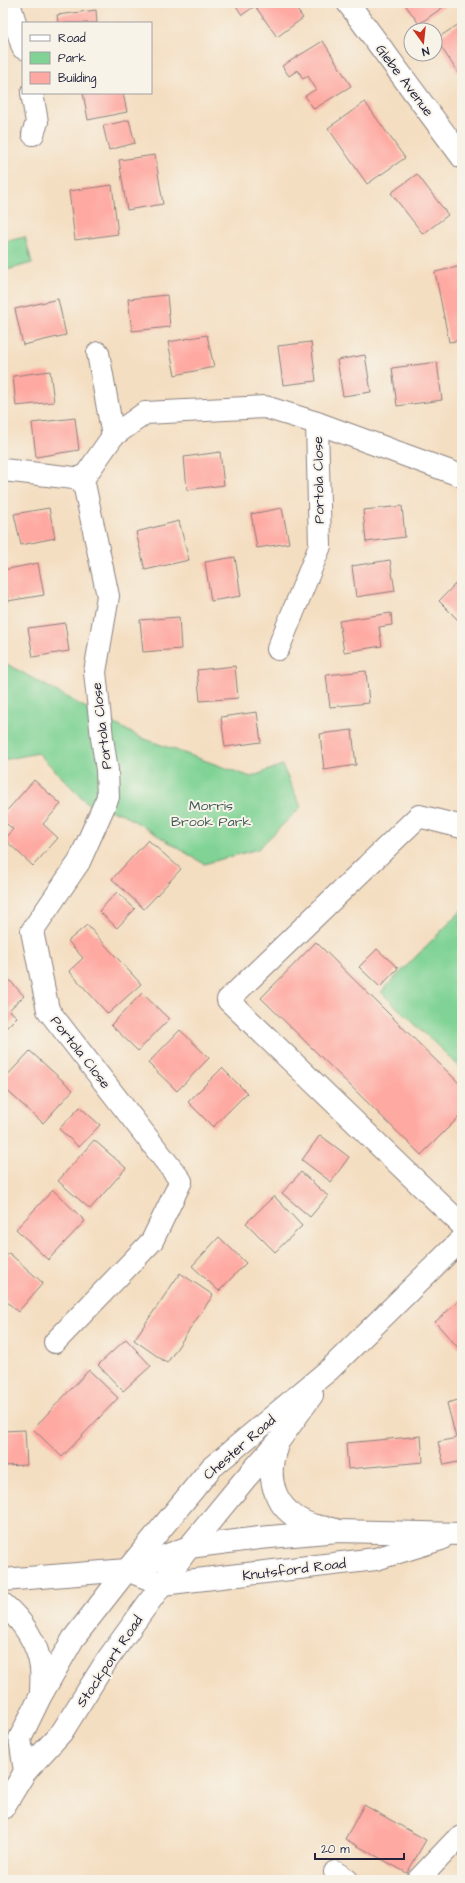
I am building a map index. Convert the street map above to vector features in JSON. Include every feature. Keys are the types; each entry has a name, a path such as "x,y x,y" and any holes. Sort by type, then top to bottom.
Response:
{"main road":[{"path":"9,3 22,45"},
{"name":"Glebe Avenue","path":"348,3 462,157"},
{"path":"32,94 37,122 33,134"},
{"path":"98,353 113,436"},
{"name":"Portola Close","path":"55,1342 152,1241 182,1181 48,1010 32,931 79,862 108,797 107,770 95,672 108,596 83,479 113,436 145,413 265,407 317,423 462,476"},
{"name":"Portola Close","path":"278,649 320,546 317,423"},
{"path":"3,470 83,479"},
{"path":"462,827 419,816 228,1000 462,1225"},
{"name":"Chester Road","path":"127,1570 211,1468 330,1369 462,1239"},
{"name":"Chester Road","path":"189,1547 244,1480 278,1442 330,1369"},
{"path":"278,1442 272,1457 271,1478 272,1484 284,1507 295,1516 312,1525 338,1530"},
{"name":"Knutsford Road","path":"3,1580 127,1570 189,1547 338,1530 461,1534"},
{"name":"Knutsford Road","path":"127,1570 162,1584 376,1559 461,1534"},
{"name":"Stockport Road","path":"3,1808 25,1772 62,1732 108,1660 189,1547"},
{"path":"25,1772 20,1738 41,1695 73,1639 127,1570"},
{"path":"3,1604 15,1614 26,1629 33,1643 41,1667 41,1695"},
{"path":"418,1880 455,1842 462,1837"}],"green space":[{"path":"25,237 32,263 3,271 3,242"},
{"name":"Morris Brook Park","path":"3,662 139,737 251,777 282,765 301,807 258,849 204,864 123,814 89,805 38,753 3,760"},
{"path":"462,910 462,1069 381,992"}],"building":[{"path":"234,3 292,3 303,18 277,37 255,6 242,15"},
{"path":"404,3 449,3 422,22 418,22"},
{"path":"96,10 97,22 58,22 57,15"},
{"path":"462,22 462,79 443,50 443,34"},
{"path":"323,41 351,86 314,109 305,96 316,89 308,76 303,79 298,70 289,76 282,66"},
{"path":"83,94 123,94 127,112 88,120"},
{"path":"365,102 405,158 367,184 328,128"},
{"path":"129,120 135,143 109,150 103,126"},
{"path":"155,155 163,204 127,210 119,160"},
{"path":"417,174 448,215 423,234 391,193"},
{"path":"112,185 118,234 75,240 69,191"},
{"path":"462,266 462,340 449,342 435,272"},
{"path":"167,295 170,327 132,331 128,299"},
{"path":"58,299 66,335 23,345 15,309"},
{"path":"207,335 214,367 175,375 168,342"},
{"path":"311,342 316,381 283,385 278,346"},
{"path":"365,355 371,392 343,396 337,360"},
{"path":"437,362 442,400 397,406 392,368"},
{"path":"50,371 54,402 16,406 13,376"},
{"path":"75,418 79,450 36,457 32,423"},
{"path":"220,452 224,485 187,490 184,457"},
{"path":"402,506 405,537 366,542 363,510"},
{"path":"49,508 55,538 21,545 14,514"},
{"path":"282,508 289,543 257,548 251,514"},
{"path":"179,521 189,560 145,570 136,532"},
{"path":"235,557 241,596 211,601 205,562"},
{"path":"390,560 395,591 356,597 352,566"},
{"path":"38,563 44,595 8,601 3,570"},
{"path":"462,577 462,624 439,601"},
{"path":"391,613 392,625 379,627 382,646 344,652 339,621"},
{"path":"179,617 181,649 143,652 140,620"},
{"path":"65,623 69,651 33,657 28,628"},
{"path":"235,666 238,698 200,701 197,670"},
{"path":"366,671 369,703 330,707 326,675"},
{"path":"257,712 261,742 225,747 221,717"},
{"path":"352,730 356,765 324,770 320,734"},
{"path":"34,780 61,804 43,824 58,838 33,866 4,839 13,829 3,821 3,815"},
{"path":"148,840 181,869 144,909 112,879"},
{"path":"117,892 135,909 117,928 99,911"},
{"path":"87,925 141,984 108,1014 69,971 83,958 68,941"},
{"path":"316,942 462,1086 462,1114 421,1155 261,998"},
{"path":"377,949 398,968 380,987 359,967"},
{"path":"3,973 24,996 9,1010 17,1017 3,1031"},
{"path":"142,993 169,1019 138,1051 111,1025"},
{"path":"180,1030 209,1058 177,1091 148,1063"},
{"path":"30,1051 73,1090 43,1123 3,1087 3,1080"},
{"path":"222,1068 247,1093 213,1127 188,1102"},
{"path":"80,1107 100,1125 79,1147 59,1129"},
{"path":"320,1135 349,1157 331,1182 302,1160"},
{"path":"94,1140 126,1168 90,1209 58,1181"},
{"path":"301,1172 328,1196 310,1217 282,1193"},
{"path":"53,1190 85,1221 48,1260 16,1229"},
{"path":"274,1196 302,1226 275,1252 246,1223"},
{"path":"219,1237 246,1263 219,1291 192,1266"},
{"path":"9,1253 43,1283 18,1312 3,1298 3,1259"},
{"path":"180,1273 213,1295 167,1363 134,1340"},
{"path":"462,1298 462,1352 435,1322"},
{"path":"126,1339 151,1366 123,1391 98,1365"},
{"path":"89,1370 118,1398 62,1457 33,1429"},
{"path":"462,1399 462,1461 444,1465 438,1442 456,1438 447,1403"},
{"path":"25,1430 27,1465 3,1466 3,1431"},
{"path":"421,1436 423,1462 348,1469 346,1443"},
{"path":"364,1805 426,1840 407,1873 345,1839"}]}
